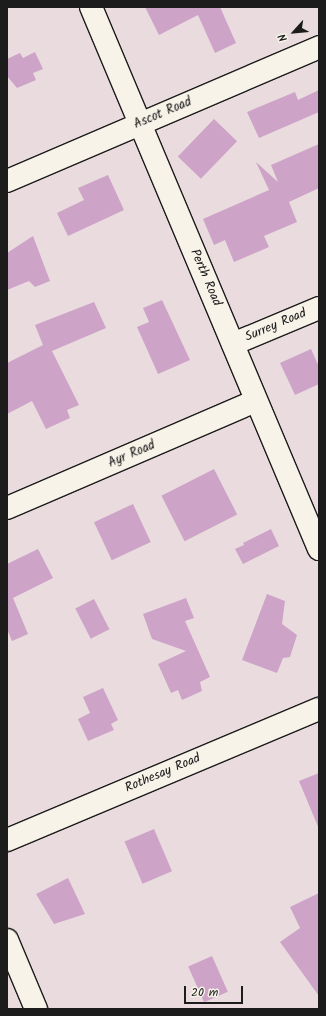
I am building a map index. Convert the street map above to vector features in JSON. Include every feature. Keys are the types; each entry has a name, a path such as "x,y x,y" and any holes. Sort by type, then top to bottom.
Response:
{"street":[{"name":"Perth Road","path":"91,7 319,549"},
{"name":"Ascot Road","path":"7,181 319,47"},
{"name":"Surrey Road","path":"233,344 319,308"},
{"name":"Ayr Road","path":"7,508 256,401"},
{"name":"Rothesay Road","path":"7,840 319,709"},
{"path":"7,940 36,1009"}],"building":[{"path":"145,7 220,7 236,43 215,53 198,15 159,35"},
{"path":"35,52 43,69 33,73 36,80 17,88 7,76 7,59 20,53 23,58"},
{"path":"319,90 319,112 259,138 247,112 295,92 298,100"},
{"path":"214,119 237,141 201,179 178,156"},
{"path":"319,144 319,188 289,202 297,222 264,236 269,247 234,262 225,240 214,245 203,219 269,190 256,162 278,182 271,165"},
{"path":"108,175 124,210 68,236 57,213 84,200 78,188"},
{"path":"33,236 50,281 35,287 29,281 7,290 7,253"},
{"path":"162,300 190,360 158,374 137,327 149,322 143,308"},
{"path":"94,302 106,328 52,351 79,405 67,410 70,418 46,429 32,401 7,414 7,363 43,345 35,325"},
{"path":"311,349 319,367 319,384 295,395 280,363"},
{"path":"214,469 237,514 185,541 161,496"},
{"path":"133,504 151,542 112,560 94,522"},
{"path":"271,529 279,546 243,564 235,549 244,545 243,543"},
{"path":"38,549 53,578 13,598 28,634 12,641 7,629 7,564"},
{"path":"267,594 285,601 282,624 297,635 290,657 283,658 277,673 242,660"},
{"path":"186,598 194,618 185,621 210,677 200,682 202,691 182,700 178,690 171,693 158,664 186,651 152,639 143,614"},
{"path":"94,599 109,629 91,639 75,609"},
{"path":"103,688 118,720 111,724 114,730 88,741 78,719 90,713 83,697"},
{"path":"319,773 319,829 299,781"},
{"path":"154,829 172,871 143,884 125,842"},
{"path":"68,878 85,914 54,924 36,894"},
{"path":"319,893 319,996 280,942 300,928 290,907"},
{"path":"212,956 228,992 204,1002 188,967"}]}
